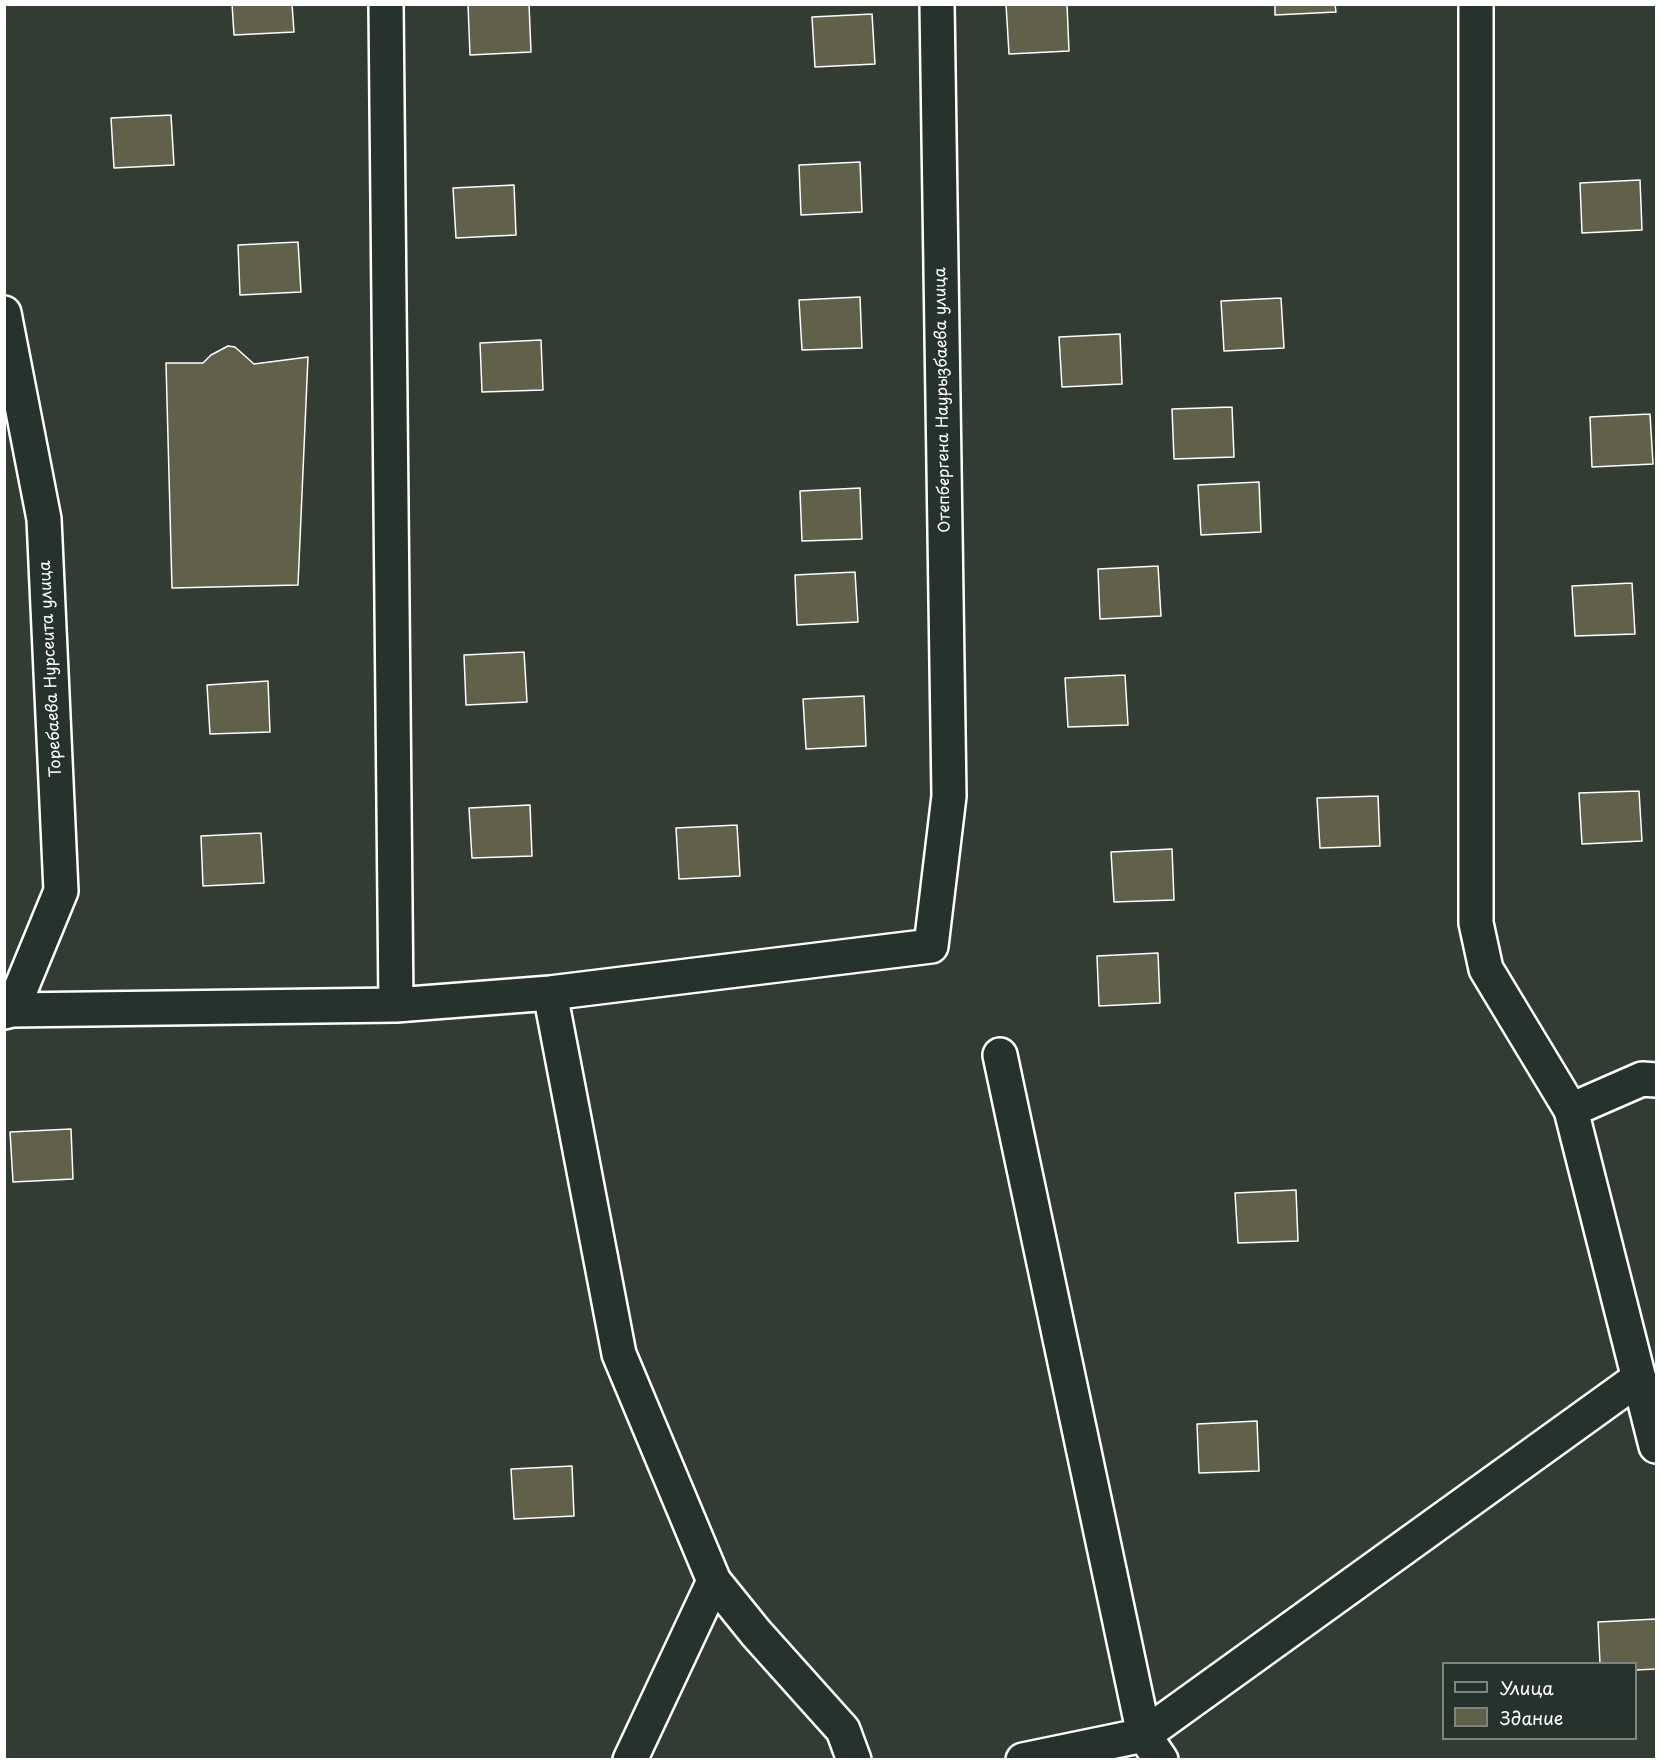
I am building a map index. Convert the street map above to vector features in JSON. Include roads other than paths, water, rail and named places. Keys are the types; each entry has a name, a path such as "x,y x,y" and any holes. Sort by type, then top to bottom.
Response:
{"street":[{"path":"386,4 396,1005"},
{"name":"Отепбергена Наурызбаева улица","path":"550,993 931,946 949,796 937,4"},
{"path":"1476,4 1476,923 1486,969 1571,1110 1656,1446"},
{"name":"Торебаева Нурсеита улица","path":"4,313 44,519 61,891 8,1011"},
{"path":"8,1011 396,1005 550,993 619,1354 714,1581 756,1633 843,1730 854,1760"},
{"path":"1000,1055 1152,1748"},
{"path":"1571,1110 1652,1071"},
{"path":"1023,1760 1152,1748 1639,1378"},
{"path":"630,1760 714,1581"}]}
